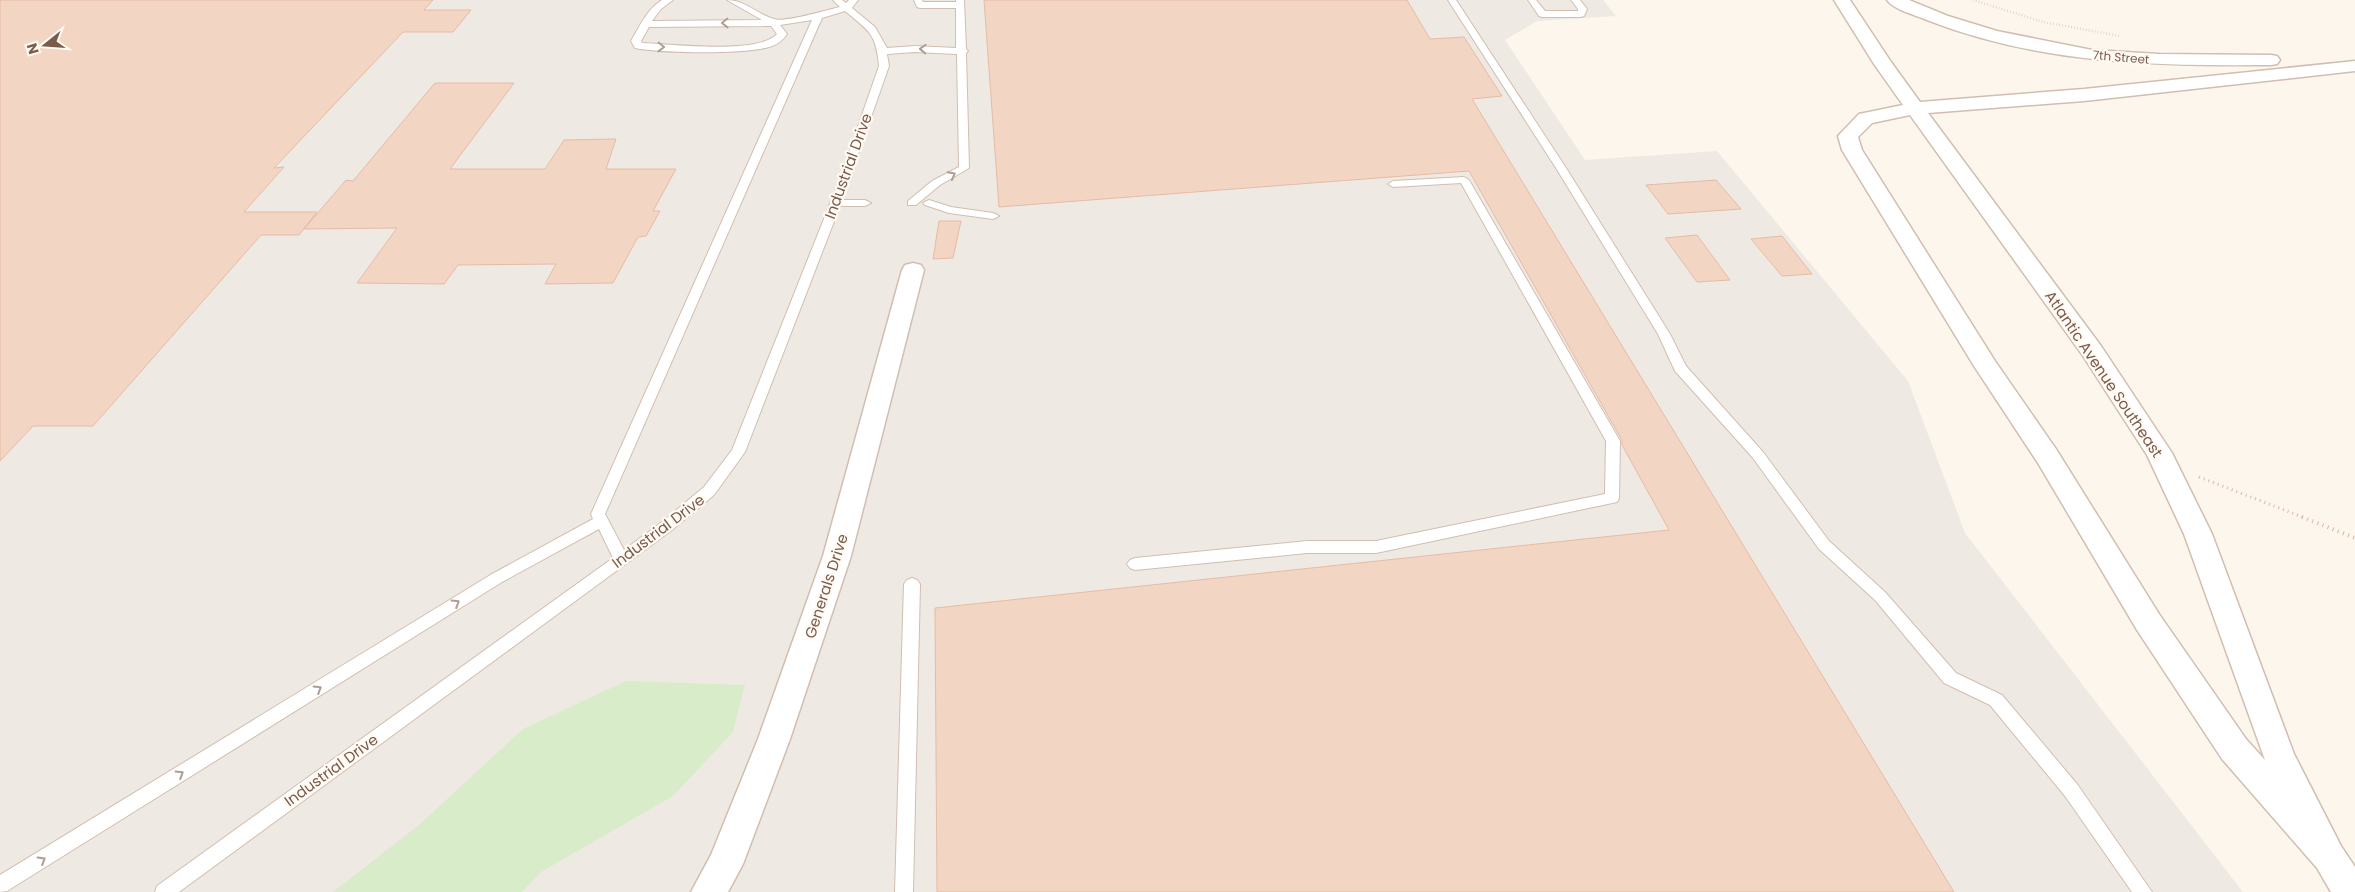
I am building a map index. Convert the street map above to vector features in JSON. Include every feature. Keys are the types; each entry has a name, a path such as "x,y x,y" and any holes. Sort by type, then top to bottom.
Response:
{"street":[{"name":"Atlantic Avenue Southeast","path":"1842,0 1883,64 2092,351 2159,453 2198,534 2279,756 2329,857 2351,892"},
{"name":"7th Street","path":"1895,0 1954,24 1990,35 2092,55 2154,59 2355,61"},
{"path":"2329,857 2234,749 2148,622 2047,456 1986,366 1852,150 1848,136 1866,118 1916,108 2084,95 2355,66"},
{"name":"Generals Drive","path":"709,892 725,864 774,739 837,556 913,270"}],"lane":[{"path":"669,0 660,4 654,10 636,41 638,46 738,48 764,46 778,40 782,34 774,23 731,0"},
{"path":"912,203 936,183 964,168 963,51 960,2 926,7 920,5 918,0"},
{"path":"1452,0 1664,334 1680,368 1758,455 1824,545 1880,596 1950,678 1996,700 2071,790 2143,892"},
{"path":"1532,0 1542,14 1581,14 1583,10 1575,0"},
{"path":"646,24 774,23 818,16 846,3"},
{"name":"Industrial Drive","path":"164,892 667,526 709,491 738,452 835,203 884,66 882,46 872,29 846,3"},
{"path":"621,559 598,514 818,16"},
{"path":"882,51 915,49 963,51"},
{"path":"1135,564 1307,547 1376,547 1612,498 1613,441 1464,180 1393,184"},
{"path":"835,203 865,203"},
{"path":"928,203 949,210 994,216"},
{"path":"0,885 497,578 602,521"},
{"path":"904,892 912,584"}],"path":[{"path":"1973,0 2043,22 2128,37"},
{"path":"2196,476 2355,538"}],"shaded area":[{"path":"0,0 1603,0 1616,16 1537,21 1505,40 1585,160 1717,151 1908,381 1965,533 2243,892 0,892"}],"green space":[{"path":"626,681 745,685 733,732 673,796 541,872 522,892 333,892 419,825 523,729"}],"building":[{"path":"0,0 433,0 424,10 471,10 453,32 403,32 274,168 284,167 244,212 317,212 299,235 261,235 93,426 33,426 0,461"},
{"path":"984,0 1407,0 1430,39 1464,37 1502,96 1472,99 1954,892 937,892 935,608 1669,530 1622,445 1622,440 1469,171 999,207"},
{"path":"435,83 514,83 450,169 545,169 564,140 616,139 606,169 676,169 653,211 660,211 646,236 638,237 613,283 545,284 556,264 458,265 444,284 357,283 397,228 304,229 346,180 353,181"},
{"path":"1716,180 1741,209 1668,214 1646,185"},
{"path":"939,221 961,221 953,258 933,259"},
{"path":"1697,235 1730,280 1697,282 1665,238"},
{"path":"1782,236 1812,274 1782,276 1751,239"}]}
